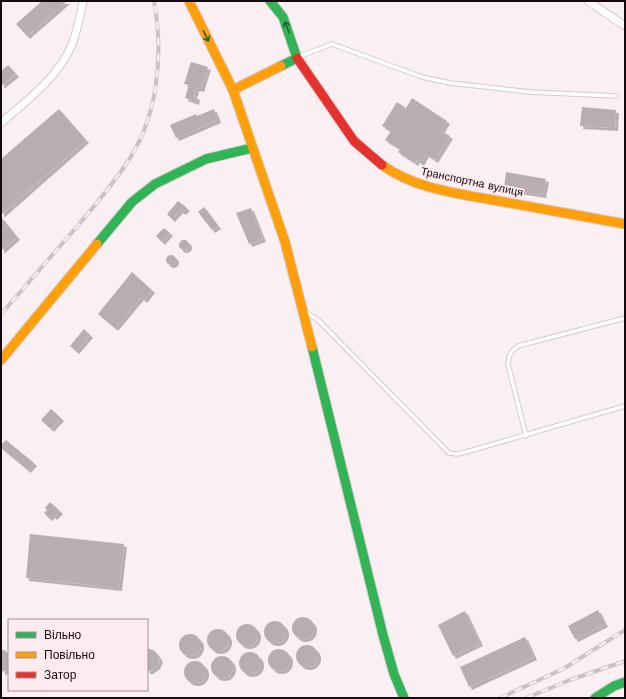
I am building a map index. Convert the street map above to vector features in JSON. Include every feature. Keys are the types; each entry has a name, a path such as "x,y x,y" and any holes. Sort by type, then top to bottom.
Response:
{"street":[{"path":"1,123 51,79 62,64 74,37 83,1"},
{"path":"189,1 233,90 285,242 383,635 394,674 404,698"},
{"name":"Транспортна вулиця","path":"270,1 283,17 297,58 354,141 389,170 411,181 446,190 625,224"},
{"path":"588,1 625,26"},
{"path":"233,90 297,58"},
{"path":"1,360 132,202 143,192 155,184 206,159 252,148"},
{"path":"595,698 614,686 625,682"}],"lane":[{"path":"297,58 332,44 422,77 450,83 530,92 616,96"},
{"path":"303,310 319,321 449,453 457,454 526,436 625,406"},
{"path":"526,436 509,371 509,357 512,351 518,346 625,318"}],"building":[{"path":"42,1 67,1 27,36 16,24"},
{"path":"191,62 208,67 201,89 196,88 194,96 197,97 196,102 185,98 189,85 184,84"},
{"path":"8,65 16,74 1,86 1,71"},
{"path":"412,98 447,121 441,131 450,136 435,160 426,154 421,163 417,160 415,163 398,152 400,149 385,140 391,131 382,126 397,102 406,108"},
{"path":"582,107 616,110 615,128 580,126"},
{"path":"59,109 86,140 1,215 1,159"},
{"path":"214,109 218,120 176,138 170,125 196,114 197,116"},
{"path":"506,172 546,179 543,195 504,189"},
{"path":"178,201 187,208 183,212 180,210 172,219 167,214"},
{"path":"204,207 218,226 212,230 198,212"},
{"path":"251,208 263,239 249,244 236,213"},
{"path":"1,217 17,237 1,251"},
{"path":"164,228 170,233 162,242 156,236"},
{"path":"182,240 186,240 188,241 188,249 182,250 179,247 179,243"},
{"path":"169,255 173,255 175,256 175,264 169,265 166,262 166,258"},
{"path":"132,272 152,290 144,300 141,297 115,328 98,314"},
{"path":"84,329 90,335 76,351 70,346"},
{"path":"51,409 61,418 51,429 41,420"},
{"path":"6,440 34,463 28,470 1,448 1,445"},
{"path":"50,502 60,511 54,517 52,515 49,518 44,513 47,510 45,508"},
{"path":"30,534 124,544 119,588 26,578"},
{"path":"598,610 605,624 575,639 568,626"},
{"path":"465,611 480,643 453,656 438,625"},
{"path":"303,617 311,620 314,628 311,636 303,639 295,636 292,628 295,620"},
{"path":"275,621 283,624 286,632 283,640 275,643 267,640 264,632 267,624"},
{"path":"247,624 255,627 258,635 255,643 247,646 239,643 236,635 239,627"},
{"path":"218,629 226,632 229,640 226,648 218,651 210,648 207,640 210,632"},
{"path":"190,634 198,637 201,645 198,653 190,656 182,653 179,645 182,637"},
{"path":"525,637 534,657 469,687 460,667"},
{"path":"307,645 315,648 318,656 315,664 307,667 299,664 296,656 299,648"},
{"path":"148,648 155,651 160,659 157,666 148,671"},
{"path":"279,649 287,652 290,660 287,668 279,671 271,668 268,660 271,652"},
{"path":"1,650 4,650 8,653 8,669 2,672"},
{"path":"250,652 258,655 261,663 258,671 250,674 242,671 239,663 242,655"},
{"path":"222,656 230,659 233,667 230,675 222,678 214,675 211,667 214,659"},
{"path":"195,661 203,664 206,672 203,680 195,683 187,680 184,672 187,664"}],"railway":[{"path":"1,314 100,199 124,167 135,149 151,109 156,87 158,44 154,1"},
{"path":"500,698 563,669 625,630"},
{"path":"526,698 570,680 625,661"}],"traffic: fast":[{"path":"270,1 283,17 297,58 281,66"},
{"path":"97,244 132,202 155,184 206,159 252,148"},
{"path":"312,347 383,635 394,674 404,698"},
{"path":"595,698 614,686 625,682"}],"traffic: slow":[{"path":"189,1 233,90 281,66"},
{"path":"233,90 285,242 312,347"},
{"path":"382,165 410,180 440,190 625,224"},
{"path":"1,360 97,244"}],"traffic: jam":[{"path":"297,58 354,141 382,165"}]}
